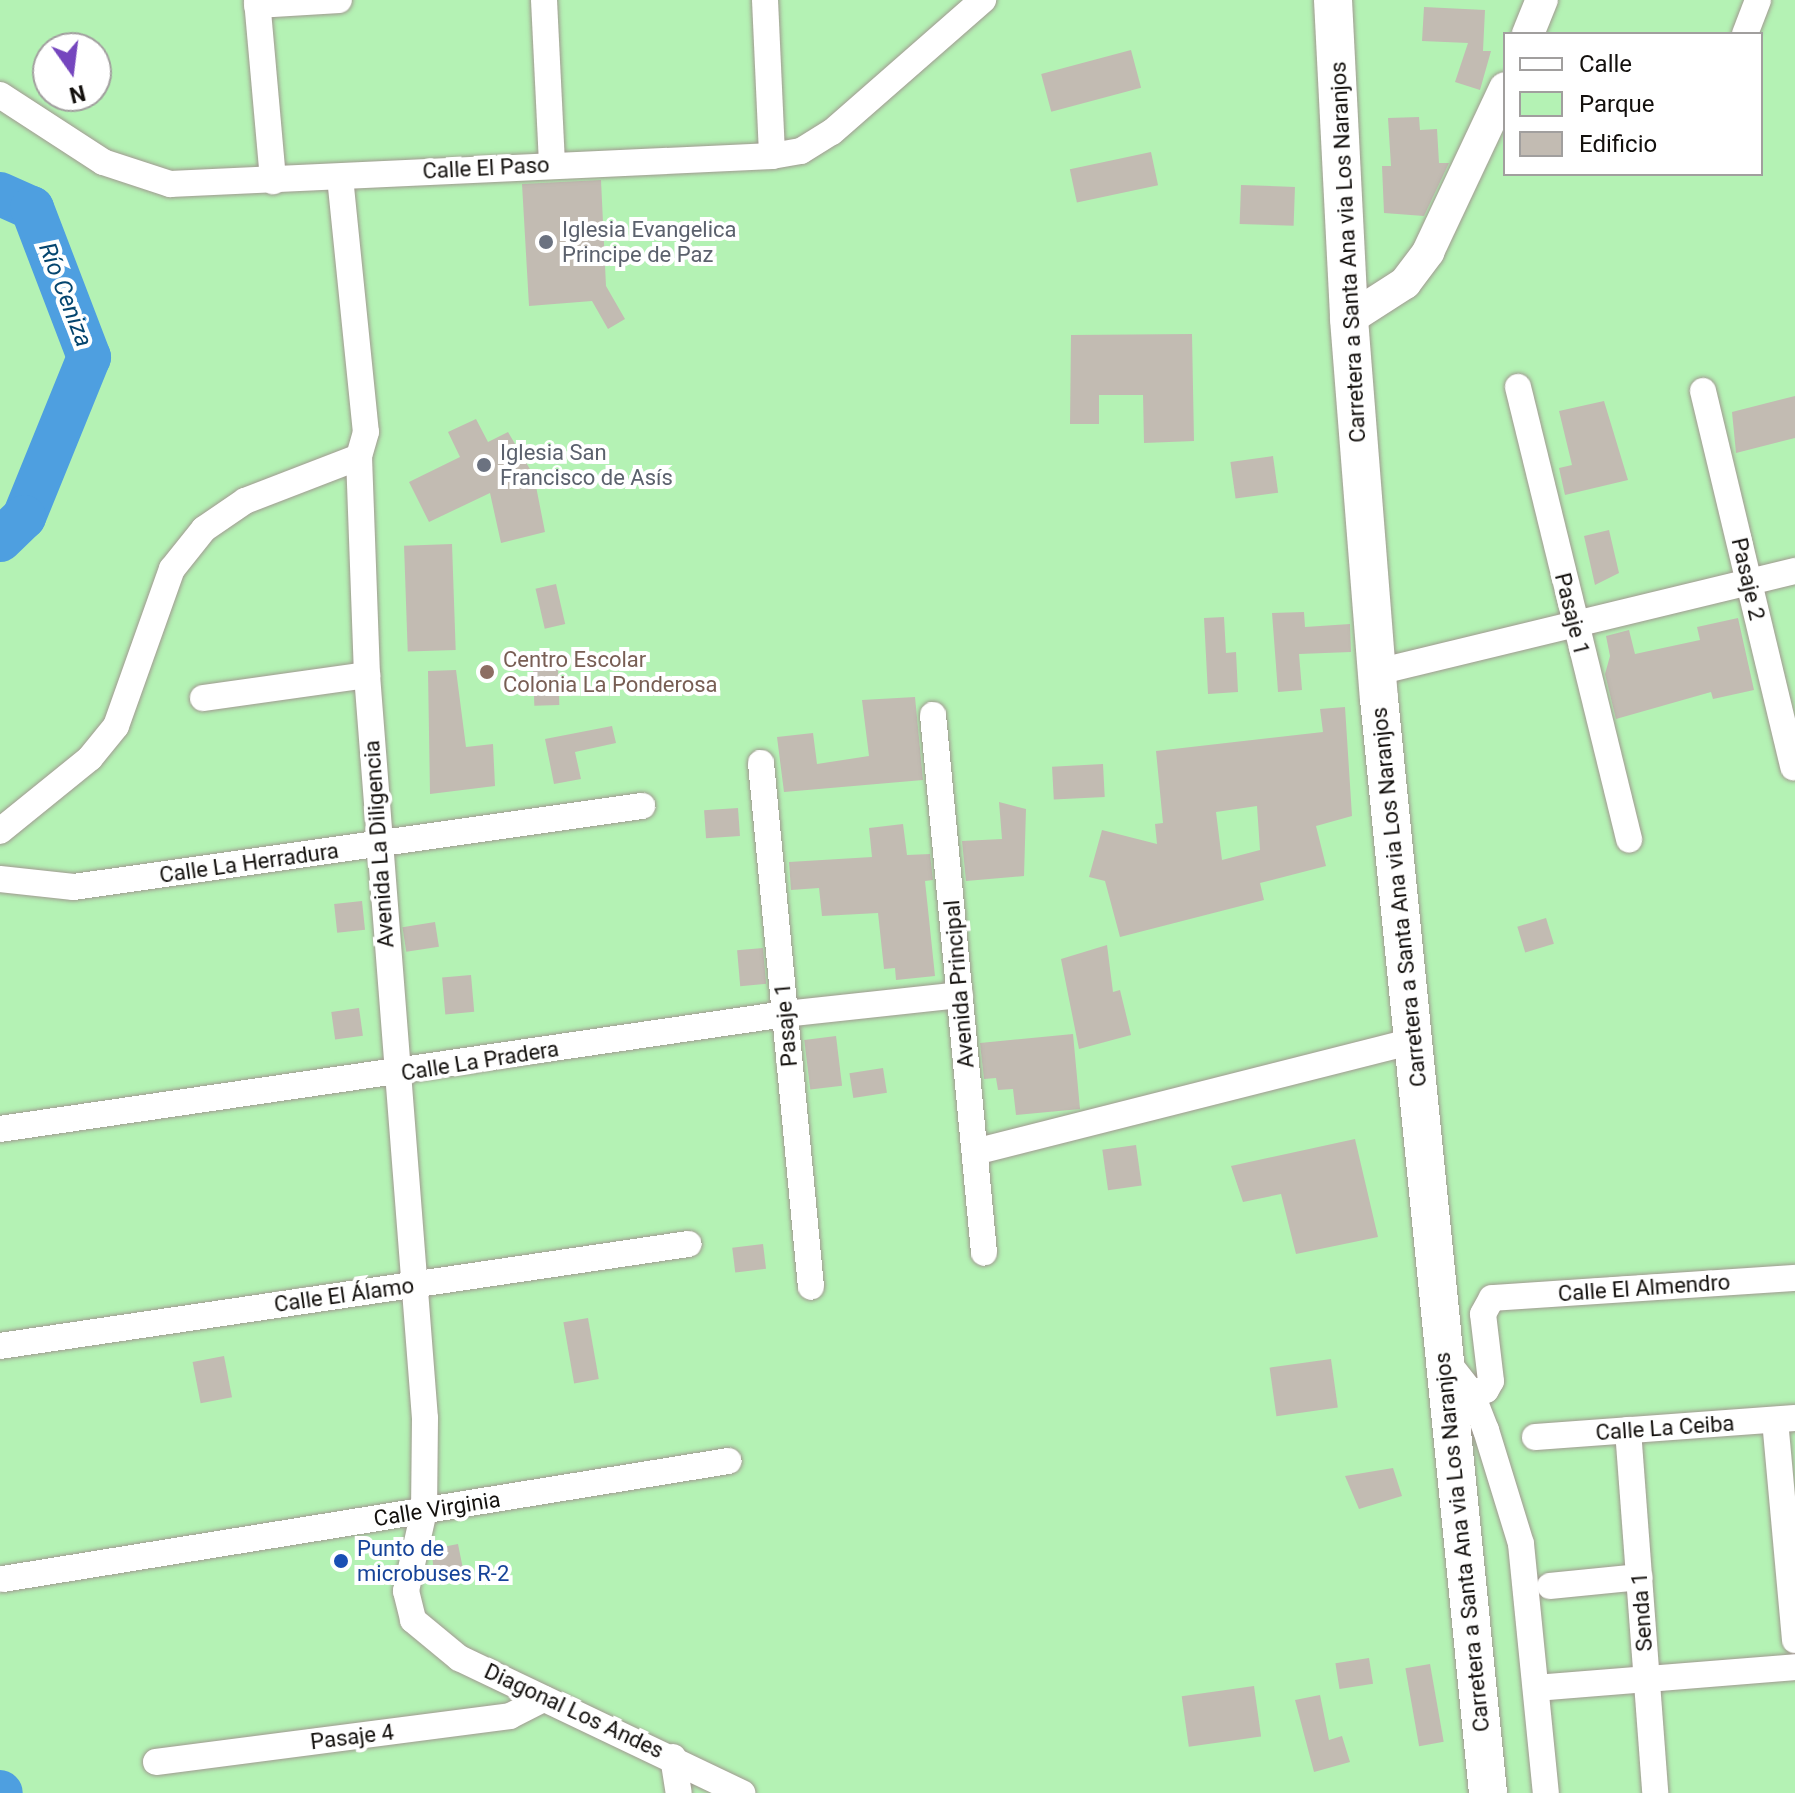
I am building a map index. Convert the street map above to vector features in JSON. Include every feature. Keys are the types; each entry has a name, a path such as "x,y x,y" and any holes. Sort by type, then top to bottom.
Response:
{"main road":[{"name":"Carretera a Santa Ana via Los Naranjos","path":"1333,0 1349,319 1377,672 1488,1793"}],"street":[{"path":"273,181 257,3 339,0"},
{"path":"544,0 552,164"},
{"path":"765,0 772,156"},
{"name":"Calle El Paso","path":"0,95 103,162 170,184 772,156 801,151 832,132 983,0"},
{"path":"1529,32 1542,0"},
{"path":"1746,32 1758,0"},
{"path":"1349,319 1405,283 1428,252 1503,92"},
{"name":"Avenida La Diligencia","path":"340,177 366,432 359,457 367,675 394,1074 425,1418 424,1511 409,1560 406,1591 413,1620"},
{"name":"Pasaje 1","path":"1518,387 1629,840"},
{"name":"Pasaje 2","path":"1703,391 1793,767"},
{"path":"0,831 90,758 116,726 172,569 204,529 245,501 359,457"},
{"path":"1377,672 1795,571"},
{"path":"203,698 367,675"},
{"name":"Avenida Principal","path":"933,715 984,1253"},
{"name":"Pasaje 1","path":"761,763 811,1287"},
{"name":"Calle La Herradura","path":"0,879 74,887 642,806"},
{"name":"Calle La Pradera","path":"0,1129 394,1074 785,1014 960,995"},
{"path":"975,1152 1413,1041"},
{"name":"Calle El Álamo","path":"0,1346 688,1244"},
{"name":"Calle El Almendro","path":"1471,1392 1486,1390 1491,1381 1483,1314 1492,1298 1795,1278"},
{"path":"1443,1357 1471,1392 1521,1544 1546,1793"},
{"path":"1785,1419 1795,1640"},
{"name":"Calle La Ceiba","path":"1535,1437 1785,1419"},
{"name":"Senda 1","path":"1628,1430 1655,1793"},
{"name":"Calle Virginia","path":"3,1579 728,1461"},
{"path":"1550,1586 1640,1577"},
{"name":"Diagonal Los Andes","path":"413,1620 459,1658 673,1757 742,1793"},
{"path":"1536,1688 1795,1667"},
{"name":"Pasaje 4","path":"156,1762 510,1716 544,1699"},
{"path":"673,1757 679,1793"}],"green space":[{"path":"0,0 1795,0 1795,1793 0,1793"}],"building":[{"path":"1424,7 1485,10 1483,51 1491,51 1480,90 1455,82 1468,43 1422,41"},
{"path":"1131,50 1141,88 1051,112 1041,74"},
{"path":"1419,117 1420,130 1437,129 1439,163 1449,163 1424,216 1384,213 1382,166 1391,166 1388,118"},
{"path":"1151,152 1158,185 1077,203 1070,169"},
{"path":"601,180 606,286 625,319 608,329 592,301 529,306 522,184"},
{"path":"1241,185 1295,187 1294,226 1240,224"},
{"path":"1192,334 1194,441 1144,443 1143,395 1099,395 1099,424 1070,424 1071,335"},
{"path":"1795,396 1795,438 1736,453 1732,412"},
{"path":"1604,401 1628,480 1565,495 1559,468 1572,465 1559,411"},
{"name":"Iglesia San Francisco de Asís","path":"476,419 488,442 508,432 534,476 545,532 501,543 490,493 429,522 409,482 460,457 448,432"},
{"path":"1273,456 1278,493 1236,499 1230,462"},
{"path":"1609,530 1619,573 1595,585 1584,536"},
{"path":"452,544 456,650 408,652 404,546"},
{"path":"556,584 565,624 545,629 536,589"},
{"path":"1304,612 1305,627 1350,624 1351,652 1299,654 1302,690 1278,692 1272,613"},
{"path":"1224,617 1226,653 1236,652 1238,692 1208,694 1204,618"},
{"path":"1738,618 1754,690 1713,699 1711,692 1616,719 1605,674 1610,656 1606,636 1629,630 1635,654 1700,640 1697,627"},
{"path":"558,667 559,705 534,706 533,668"},
{"path":"456,670 466,747 493,744 495,786 430,794 428,671"},
{"path":"915,697 923,780 784,792 777,737 813,733 817,764 869,756 862,700"},
{"path":"1345,707 1352,816 1316,826 1326,866 1260,883 1264,900 1120,937 1105,881 1089,877 1102,830 1157,844 1155,824 1163,823 1156,751 1323,732 1320,709","holes":["1257,806 1260,850 1222,860 1216,812"]},
{"path":"612,726 616,743 575,752 581,779 554,784 545,739"},
{"path":"1103,764 1105,797 1054,800 1052,767"},
{"path":"999,802 1026,809 1024,876 966,881 962,841 1002,839"},
{"path":"738,808 740,836 706,838 704,810"},
{"path":"903,824 907,855 930,854 933,880 925,881 935,976 896,980 895,968 884,969 878,913 822,916 819,888 791,890 789,862 872,857 869,828"},
{"path":"362,901 365,930 337,933 334,904"},
{"path":"1546,918 1554,944 1525,953 1517,927"},
{"path":"435,922 439,947 406,952 402,927"},
{"path":"1107,945 1113,992 1120,990 1131,1035 1079,1049 1061,959"},
{"path":"763,948 766,984 740,986 737,950"},
{"path":"471,975 474,1012 445,1014 442,978"},
{"path":"359,1008 363,1036 335,1040 331,1012"},
{"path":"1073,1034 1080,1109 1016,1115 1013,1089 998,1090 996,1078 984,1079 980,1043"},
{"path":"836,1036 842,1086 810,1090 804,1040"},
{"path":"883,1068 887,1093 853,1098 849,1073"},
{"path":"1355,1139 1378,1237 1296,1254 1281,1194 1243,1202 1231,1166"},
{"path":"1136,1145 1142,1186 1108,1190 1102,1150"},
{"path":"763,1244 766,1269 735,1273 732,1248"},
{"path":"588,1318 599,1379 574,1383 563,1322"},
{"path":"224,1356 232,1397 201,1403 193,1362"},
{"path":"1331,1359 1338,1408 1276,1416 1270,1368"},
{"path":"1393,1468 1402,1496 1359,1509 1345,1476"},
{"path":"458,1544 464,1574 434,1581 432,1549"},
{"path":"1369,1658 1373,1684 1339,1689 1335,1663"},
{"path":"1430,1664 1444,1742 1419,1746 1405,1668"},
{"path":"1254,1686 1261,1737 1189,1747 1182,1696"},
{"path":"1320,1695 1329,1740 1342,1736 1350,1762 1314,1772 1295,1700"}],"waterway":[{"name":"Río Ceniza","path":"0,194 32,208 89,357 24,517 0,540"}],"place":[{"name":"Iglesia Evangelica Principe de Paz","path":"546,242"},
{"name":"Iglesia San Francisco de Asís","path":"484,465"},
{"name":"Centro Escolar Colonia La Ponderosa","path":"487,672"},
{"name":"Punto de microbuses R-2","path":"341,1561"}]}
